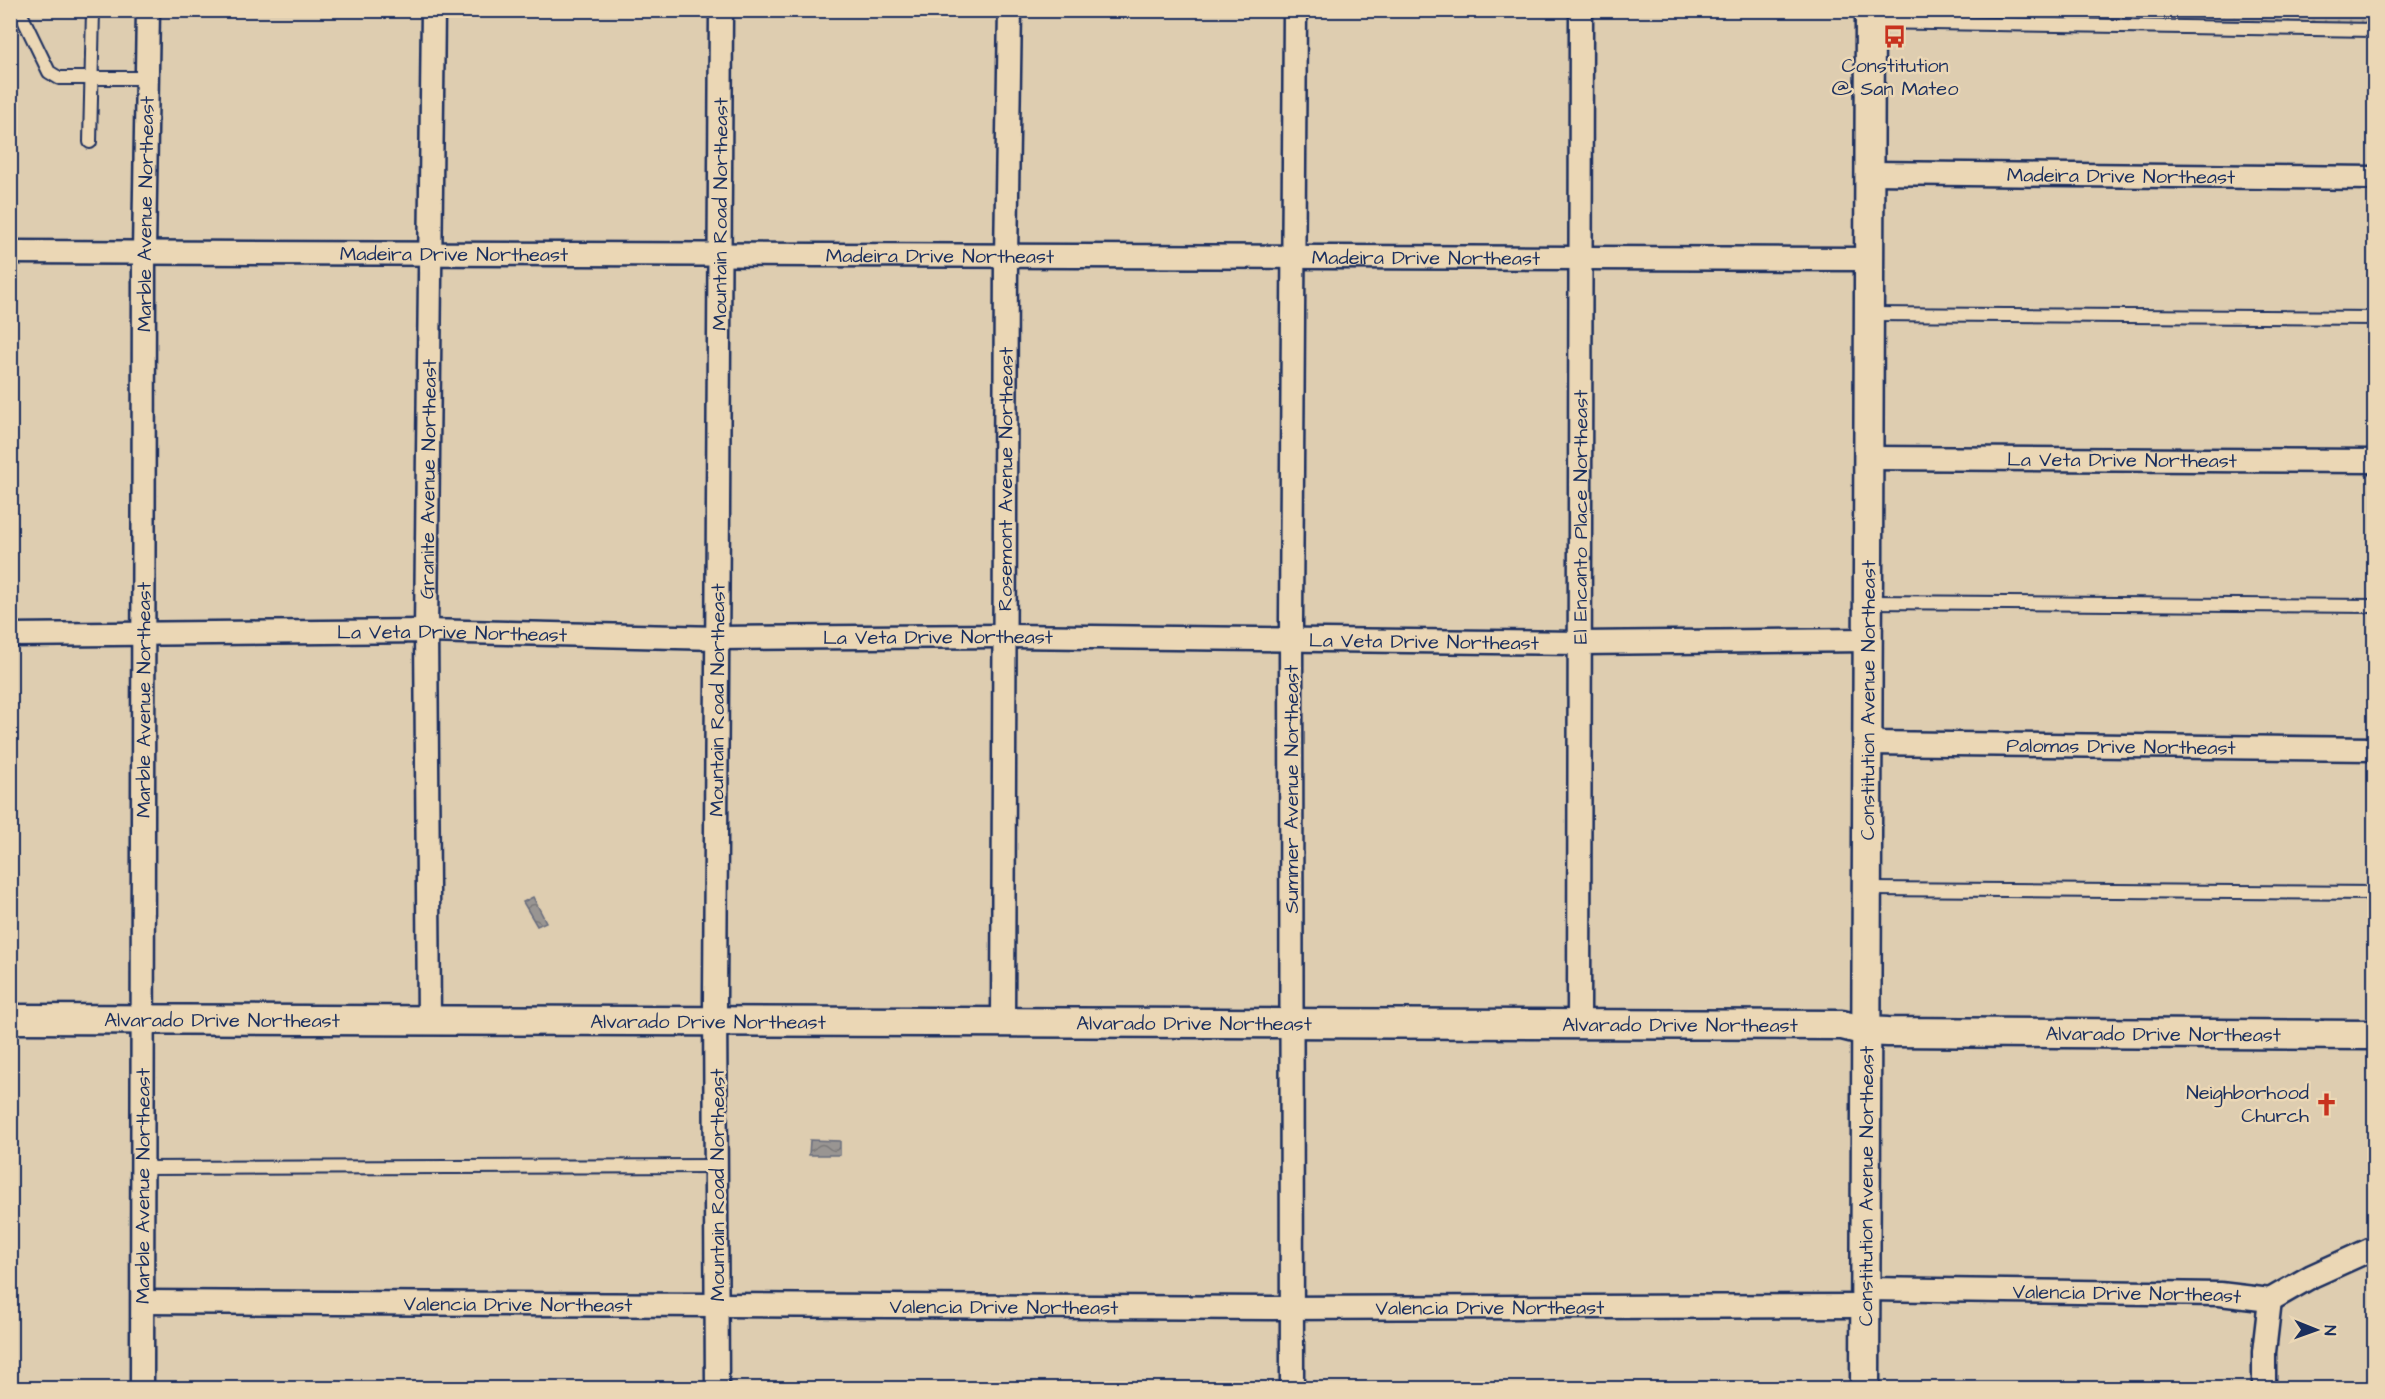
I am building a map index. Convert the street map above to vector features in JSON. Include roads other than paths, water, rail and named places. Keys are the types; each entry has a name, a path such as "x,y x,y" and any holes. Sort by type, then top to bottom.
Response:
{"street":[{"name":"Marble Avenue Northeast","path":"142,1389 144,252 148,10"},
{"name":"Granite Avenue Northeast","path":"429,1019 426,631 433,10"},
{"name":"Mountain Road Northeast","path":"717,1389 717,638 722,10"},
{"name":"Rosemont Avenue Northeast","path":"1003,1021 1006,256 1010,10"},
{"name":"Summer Avenue Northeast","path":"1292,1389 1291,640 1295,10"},
{"name":"El Encanto Place Northeast","path":"1579,1023 1581,10"},
{"name":"Constitution Avenue Northeast","path":"1865,1389 1870,16"},
{"name":"Madeira Drive Northeast","path":"1869,173 2374,178"},
{"name":"Madeira Drive Northeast","path":"10,252 1869,260"},
{"name":"La Veta Drive Northeast","path":"1868,458 2374,462"},
{"name":"La Veta Drive Northeast","path":"10,635 426,631 717,638 1004,636 1581,644 1867,640"},
{"name":"Palomas Drive Northeast","path":"1867,743 2374,749"},
{"name":"Alvarado Drive Northeast","path":"10,1019 429,1019 716,1023 1003,1021 1291,1024 1579,1023 1842,1025 1866,1031 2374,1035"},
{"path":"2264,1389 2264,1352 2270,1300 2312,1276 2374,1248"},
{"name":"Valencia Drive Northeast","path":"143,1302 717,1307 1293,1308 1866,1297 2220,1294 2270,1300"}],"lane":[{"path":"19,10 49,72 59,78 147,78"},
{"path":"90,142 93,10"},
{"path":"1870,16 2374,30"},
{"path":"1868,314 2374,318"},
{"path":"1867,602 2374,606"},
{"path":"1867,889 2374,893"},
{"path":"142,1168 717,1166"}],"water":[{"path":"533,897 546,922 537,926 523,902"},
{"path":"810,1140 840,1141 840,1155 809,1155"}],"place":[{"name":"Constitution @ San Mateo","path":"1895,37"},
{"name":"Neighborhood Church","path":"2327,1104"}]}
